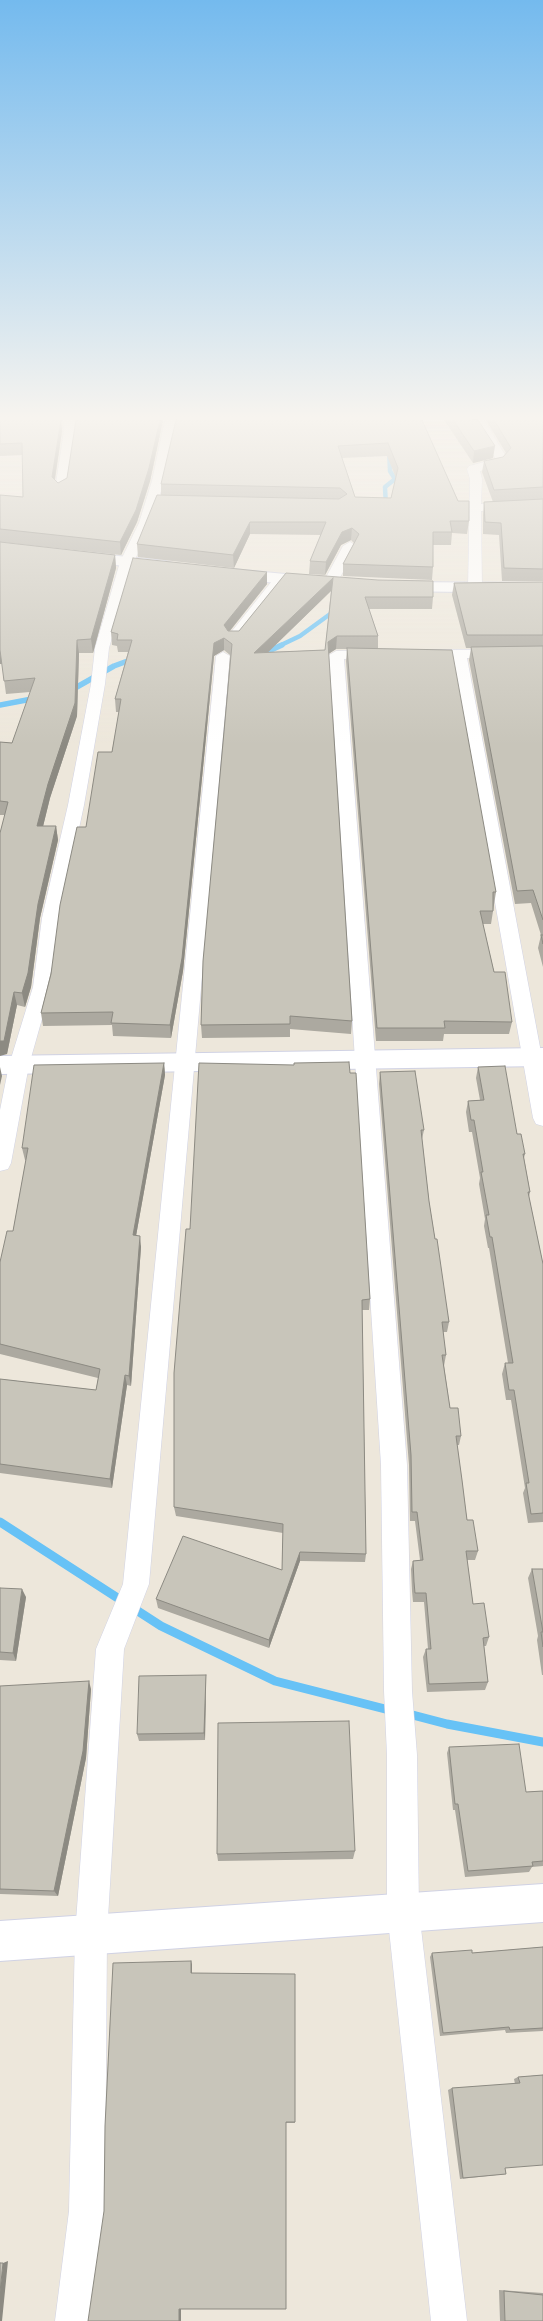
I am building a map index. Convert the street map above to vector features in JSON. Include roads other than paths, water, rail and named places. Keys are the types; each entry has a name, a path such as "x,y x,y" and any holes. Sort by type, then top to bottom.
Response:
{"street":[{"path":"0,1163 10,1065 42,987 51,918 76,805 102,648 127,562 143,528"},
{"path":"475,528 475,588"},
{"path":"330,583 350,546"},
{"path":"68,556 182,568"},
{"path":"219,572 349,584"},
{"path":"72,2321 87,2211 91,1935 110,1649 136,1584 184,1062 228,647 281,579"},
{"path":"377,586 543,588"},
{"path":"449,2321 403,1911 402,1754 398,1691 394,1465 336,655 543,653"},
{"path":"459,654 538,1057 543,1118"},
{"path":"10,1065 538,1057"},
{"path":"0,1941 403,1911 543,1903"}],"waterway":[{"path":"279,646 300,636 337,609"},
{"path":"260,650 271,650 282,645"},
{"path":"68,692 114,666 133,659"},
{"path":"0,705 37,698"},
{"path":"0,1522 161,1626 275,1681 393,1711"},
{"path":"405,1713 447,1724 543,1742"}]}
